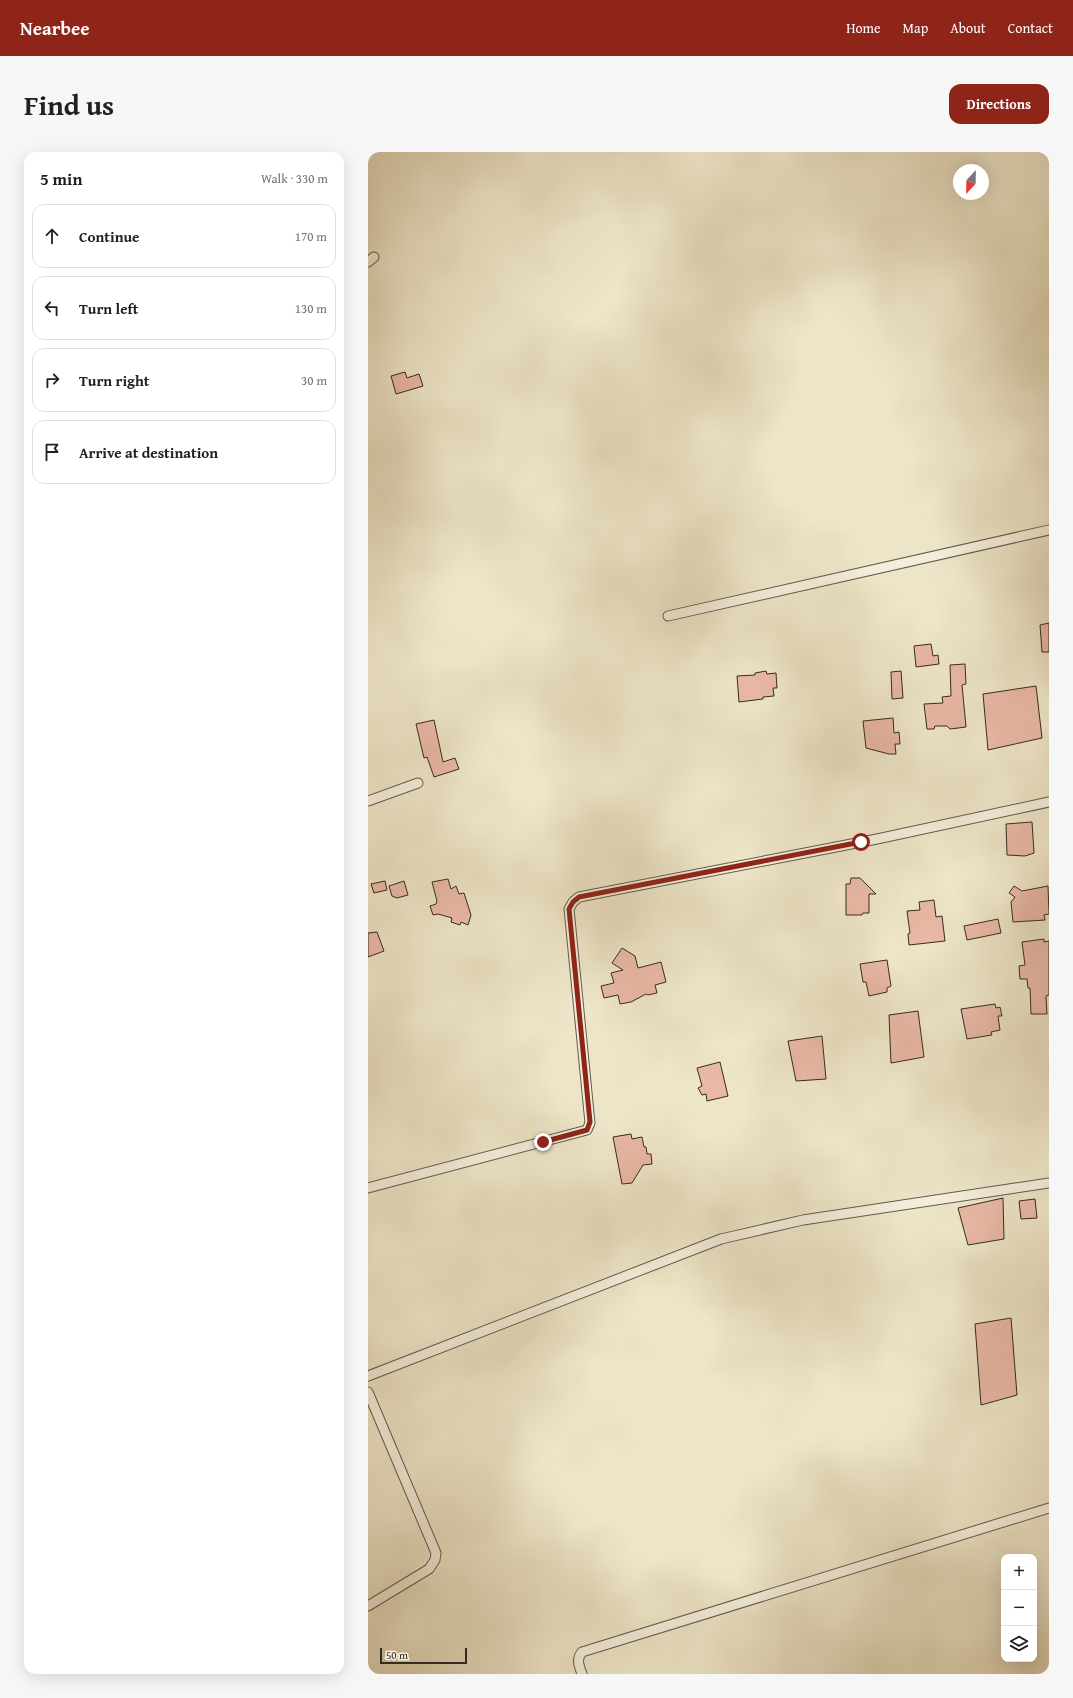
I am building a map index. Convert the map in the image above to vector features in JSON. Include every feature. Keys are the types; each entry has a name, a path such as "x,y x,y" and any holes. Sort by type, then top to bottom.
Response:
{"street":[{"path":"668,616 1049,530"},
{"path":"368,801 418,783"},
{"path":"368,1188 587,1130 590,1122 569,909 573,902 579,897 877,839 1049,802"},
{"path":"368,1376 721,1239 803,1220 1049,1184"},
{"path":"368,1392 436,1552 435,1560 429,1569 368,1606"},
{"path":"582,1674 578,1662 579,1656 582,1652 1049,1508"}],"building":[{"path":"405,372 407,378 419,374 423,386 396,394 391,376"},
{"path":"1049,623 1049,652 1042,652 1040,625"},
{"path":"931,644 933,656 938,655 939,664 916,667 914,646"},
{"path":"965,664 966,684 962,685 966,727 950,729 947,726 935,726 934,729 927,729 924,704 943,703 942,697 951,696 950,665"},
{"path":"766,671 767,674 776,673 777,688 773,688 774,696 739,702 737,676 755,675 755,673"},
{"path":"901,671 903,698 892,699 891,672"},
{"path":"1036,686 1042,738 988,750 983,694"},
{"path":"893,718 894,733 899,732 900,744 895,744 896,754 889,754 866,748 863,721"},
{"path":"434,720 443,762 455,758 459,769 434,777 427,757 424,758 416,724"},
{"path":"1032,822 1034,853 1025,856 1007,855 1006,824"},
{"path":"851,878 860,878 876,894 869,894 869,913 863,913 862,915 846,915 846,884 850,884"},
{"path":"448,879 451,889 456,886 459,894 464,893 471,915 468,925 461,922 460,925 451,922 452,918 438,914 433,915 430,906 436,904 437,901 432,882"},
{"path":"385,881 387,890 374,893 371,884"},
{"path":"404,881 408,895 397,898 392,896 389,886"},
{"path":"1014,886 1022,891 1048,886 1049,914 1044,915 1045,920 1013,922 1011,902 1015,897 1009,893"},
{"path":"934,900 936,917 942,916 945,941 909,945 908,934 910,933 907,911 920,910 919,902"},
{"path":"998,919 1001,933 967,940 964,926"},
{"path":"377,932 384,951 368,957 368,933"},
{"path":"1044,939 1044,942 1049,941 1049,995 1046,996 1047,1014 1031,1014 1030,988 1028,988 1027,979 1020,979 1019,966 1025,965 1022,942"},
{"path":"622,948 635,956 638,968 661,962 666,982 655,985 657,993 646,994 631,1002 620,1004 618,995 604,998 601,986 614,983 611,973 623,970 612,963"},
{"path":"887,960 891,986 887,988 887,992 869,996 866,982 863,982 860,964"},
{"path":"995,1004 996,1008 1000,1007 1002,1016 998,1016 1000,1030 991,1032 992,1035 967,1039 961,1009"},
{"path":"918,1011 924,1057 891,1063 889,1015"},
{"path":"822,1036 826,1079 796,1081 788,1041"},
{"path":"720,1062 728,1096 707,1101 706,1094 702,1095 698,1088 702,1086 697,1068"},
{"path":"631,1134 632,1139 642,1137 647,1154 651,1154 652,1164 643,1165 632,1183 622,1184 613,1137"},
{"path":"1003,1198 1004,1239 968,1245 958,1208"},
{"path":"1035,1199 1037,1218 1021,1219 1019,1201"},
{"path":"1011,1318 1017,1395 981,1405 975,1324"}],"route":[{"path":"543,1142 587,1130 590,1122 569,909 573,902 579,897 861,842"}]}
